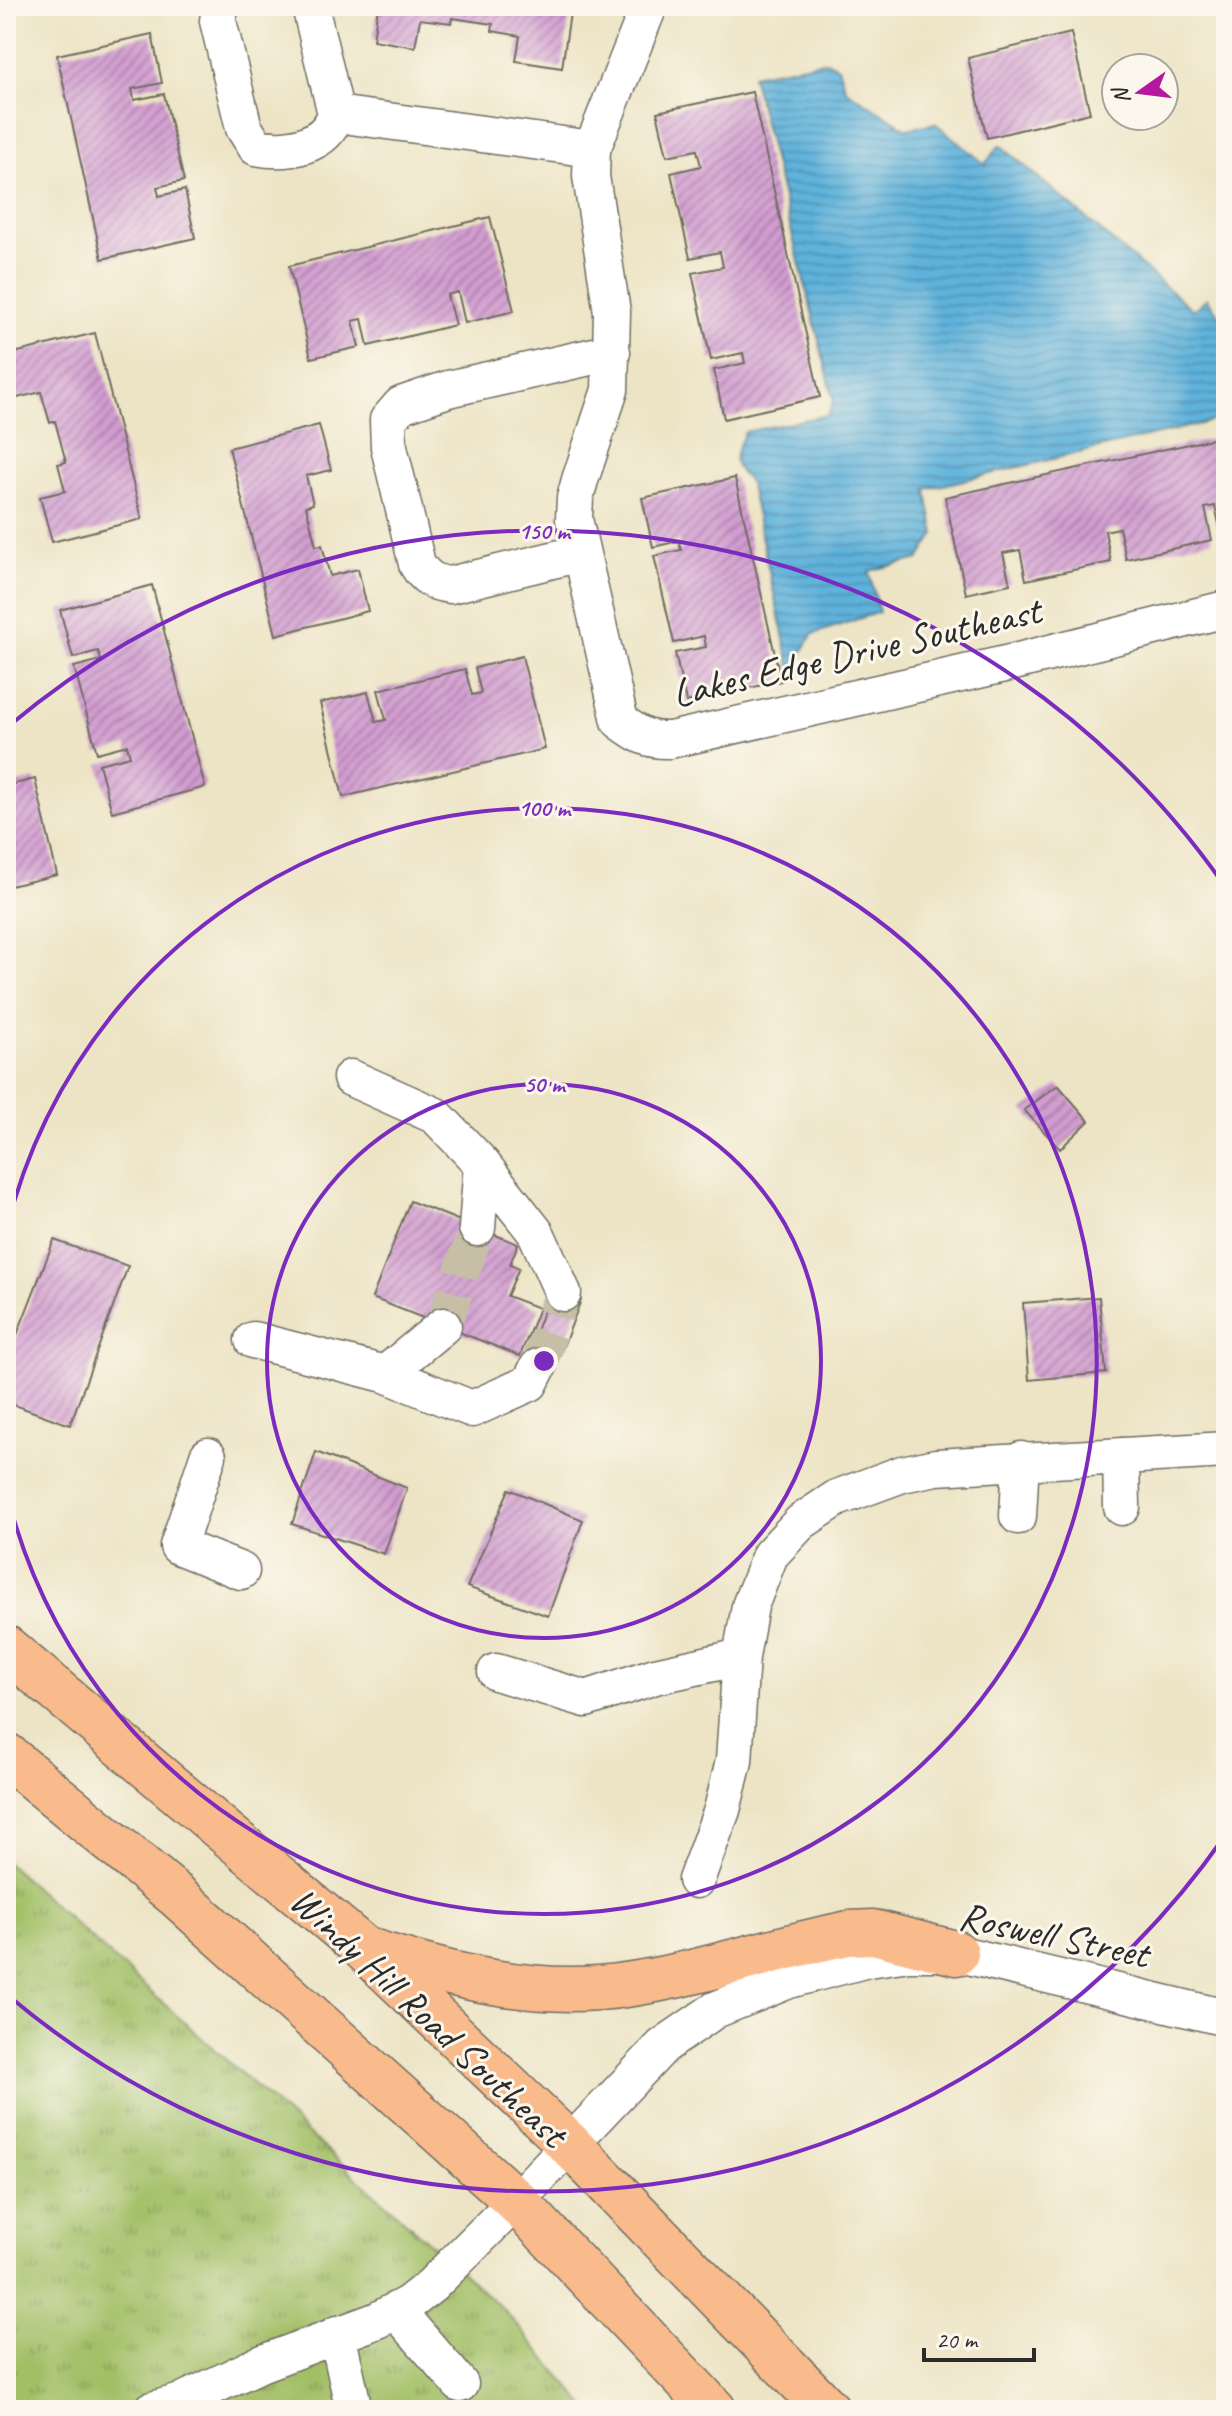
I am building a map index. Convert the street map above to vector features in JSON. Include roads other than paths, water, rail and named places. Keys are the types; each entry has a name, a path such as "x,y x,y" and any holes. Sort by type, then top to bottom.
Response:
{"main road":[{"name":"Windy Hill Road Southeast","path":"6,1648 363,1948 570,2145 828,2410"},
{"name":"Windy Hill Road Southeast","path":"6,1755 176,1895 516,2201 714,2410"},
{"path":"363,1948 424,1967 487,1981 551,1989 599,1988 646,1981 849,1933 873,1932 956,1953"}],"street":[{"path":"220,6 218,21 244,128 256,147 274,151 318,139 331,129 336,114 310,6"},
{"name":"Lakes Edge Drive Southeast","path":"649,6 592,149 591,176 612,312 612,352 610,390 575,498 574,519 620,721 640,736 655,741 670,740 1014,662 1226,609"},
{"path":"336,114 592,149"},
{"path":"581,553 450,585 436,583 422,574 389,447 388,420 401,405 448,389 612,352"},
{"path":"351,1078 436,1116 482,1164 536,1233 563,1293"},
{"path":"477,1228 482,1164"},
{"path":"385,1374 443,1326"},
{"path":"253,1340 385,1374 472,1409 530,1383 538,1367"},
{"path":"696,1880 722,1810 734,1761 741,1657 750,1606 770,1555 801,1522 837,1498 902,1474 936,1467 1226,1450"},
{"path":"208,1456 178,1546 241,1571"},
{"path":"1121,1456 1122,1507"},
{"path":"1018,1516 1021,1460"},
{"path":"496,1672 586,1699 655,1676 741,1657"},
{"name":"Roswell Street","path":"152,2410 178,2403 260,2364 378,2320 396,2310 432,2285 663,2046 715,2010 777,1984 831,1967 909,1953 956,1953 1226,2018"},
{"path":"396,2310 460,2384"},
{"path":"337,2334 354,2410"}],"water":[{"path":"826,61 838,67 846,90 907,129 935,123 985,164 1000,145 1193,310 1207,298 1226,325 1226,418 926,489 935,534 919,559 869,571 879,612 813,634 791,670 749,481 738,469 735,458 745,432 828,415 834,400 752,75"}],"tunnel":[{"path":"443,1326 477,1228"},
{"path":"538,1367 563,1293"}]}
